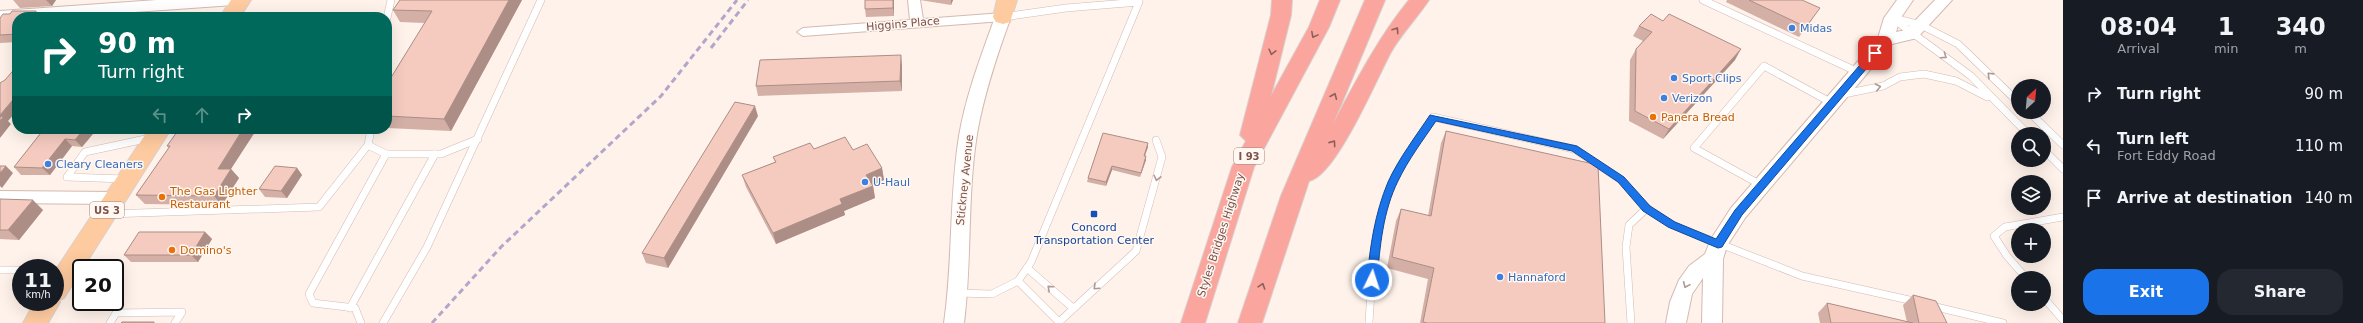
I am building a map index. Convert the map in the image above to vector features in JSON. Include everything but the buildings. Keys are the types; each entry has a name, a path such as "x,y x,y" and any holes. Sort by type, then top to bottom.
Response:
{"highway":[{"path":"1243,167 1281,16 1282,0"},
{"name":"Styles Bridges Highway","path":"1193,323 1243,167 1319,27 1330,0"},
{"path":"1250,323 1292,196 1375,0"},
{"path":"1292,196 1335,141 1382,51 1396,29 1419,0"}],"main road":[{"path":"233,12 241,0"},
{"name":"US 3","path":"64,273 156,134"},
{"path":"35,323 42,311"}],"street":[{"path":"88,12 234,0"},
{"path":"914,0 918,22"},
{"path":"1676,323 1678,304 1688,280 1716,251 1738,213 1886,40 1892,18 1905,0"},
{"path":"1886,40 1916,30 1944,0"},
{"name":"Higgins Place","path":"802,32 918,22 1005,8"},
{"name":"Stickney Avenue","path":"954,323 958,293 960,230 966,151 982,77 1005,8"},
{"path":"0,16 12,16"},
{"path":"0,197 115,197"},
{"path":"1712,323 1716,251"}],"lane":[{"path":"388,12 391,0"},
{"path":"383,323 427,247 478,139 540,0"},
{"path":"1704,0 1858,72"},
{"path":"958,293 992,294 1018,281 1027,268 1139,2 1066,8 1005,8"},
{"path":"1892,18 1916,30 1958,44 2011,95"},
{"path":"1892,18 1916,30 1952,61 2021,127"},
{"path":"1762,186 1694,148 1764,66 1836,99 1883,86 1900,77 1924,74 1956,81 1998,104"},
{"path":"1369,323 1374,251 1383,206 1402,165 1433,117 1574,149 1621,180 1647,208 1672,225 1716,251 1802,276 2003,323"},
{"path":"2036,119 2063,145"},
{"path":"153,134 85,152 67,177 115,197 274,209 319,207 368,145 370,134"},
{"path":"368,145 386,154 440,154 478,139"},
{"path":"1018,281 1059,322 1136,251 1162,157 1156,140"},
{"path":"361,323 355,308 313,304 309,294 386,154"},
{"path":"350,308 435,154"},
{"path":"2051,157 2063,170"},
{"path":"1631,323 1626,247 1629,225 1647,208"},
{"path":"2020,271 2007,256 1994,236 2006,227 2063,217"},
{"path":"1027,268 1073,308"},
{"path":"0,270 12,270"},
{"path":"2051,306 2063,320"},
{"path":"110,323 116,313 182,312 176,323"}],"railway":[{"path":"432,323 501,247 661,96 737,0"},
{"path":"711,48 748,0"}],"place":[{"name":"Midas","path":"1792,28"},
{"name":"Sport Clips","path":"1674,78"},
{"name":"Verizon","path":"1664,98"},
{"name":"Panera Bread","path":"1653,117"},
{"name":"Cleary Cleaners","path":"48,164"},
{"name":"U-Haul","path":"865,182"},
{"name":"The Gas Lighter Restaurant","path":"162,197"},
{"name":"Concord Transportation Center","path":"1094,214"},
{"name":"Domino's","path":"172,250"},
{"name":"Hannaford","path":"1500,277"}],"route":[{"path":"1372,280 1374,251 1383,206 1393,181 1433,117 1558,144 1574,149 1621,180 1647,208 1672,225 1718,244 1738,213 1875,53"}]}
